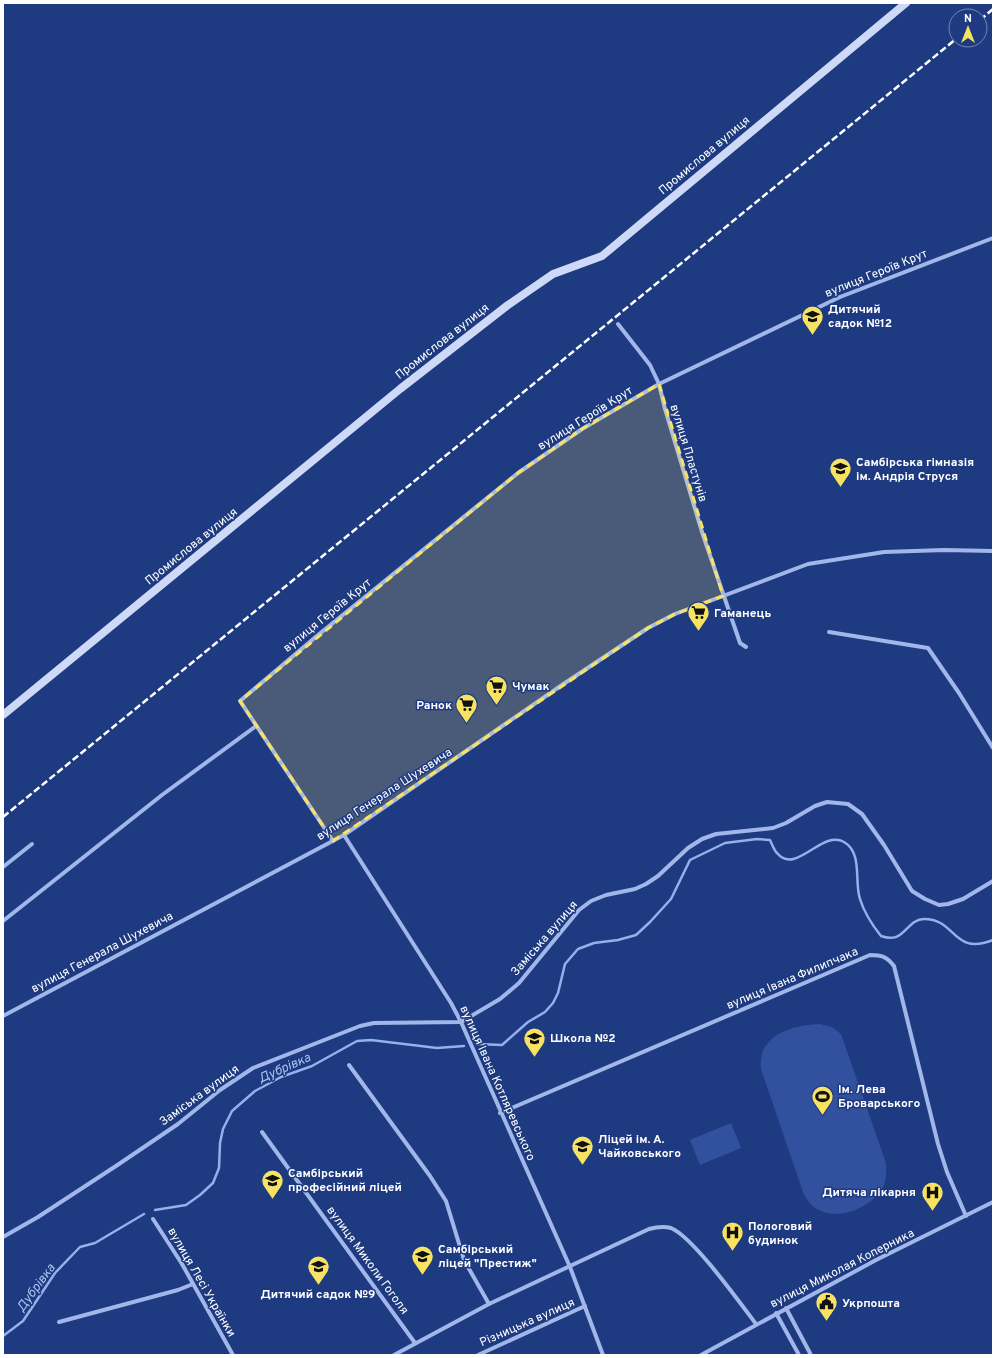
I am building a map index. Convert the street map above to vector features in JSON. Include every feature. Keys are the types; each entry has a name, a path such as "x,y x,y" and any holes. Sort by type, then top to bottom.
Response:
{"street":[{"name":"Промислова вулиця","path":"3,715 400,389 502,310 553,274 602,256 906,3"},
{"name":"вулиця Героїв Крут","path":"256,726 240,701 318,634 518,473 582,429 659,384 840,297 993,238"},
{"name":"вулиця Пластунів","path":"618,324 650,365 659,384 665,409 723,596"},
{"name":"вулиця Генерала Шухевича","path":"3,1016 344,835 562,685 648,628 674,614 808,564 884,552 944,550 993,552"},
{"path":"723,596 740,643 746,647"},
{"path":"829,632 928,648 959,693 993,748"},
{"path":"3,921 156,800 256,726 333,841"},
{"name":"Заміська вулиця","path":"3,1236 38,1217 119,1164 178,1124 220,1090 253,1068 360,1026 374,1023 461,1022 500,999 518,983 579,910 591,901 646,884 658,876 688,848 702,839 716,834 773,828 786,823 815,806 827,802 848,804 862,814 884,844 912,891 925,899 939,904 948,904 964,899 993,881"},
{"name":"вулиця Івана Котляревського","path":"344,835 451,1002 461,1022 500,1113 570,1267 603,1355"},
{"path":"3,867 32,844"},
{"name":"вулиця Івана Филипчака","path":"500,1113 870,955 882,956 889,959 894,966 938,1144 947,1172 966,1216"},
{"path":"349,1065 430,1176 446,1201 464,1260 489,1304"},
{"name":"вулиця Миколи Гоголя","path":"262,1132 415,1343"},
{"name":"вулиця Миколая Коперника","path":"702,1355 776,1313 876,1260 993,1202"},
{"name":"вулиця Лесі Українки","path":"154,1219 233,1355"},
{"path":"394,1355 489,1304 649,1229 659,1227 670,1228 679,1233 706,1261 756,1324"},
{"path":"59,1322 178,1290 193,1284"},
{"name":"Різницька вулиця","path":"478,1355 585,1306"},
{"path":"786,1308 811,1355"},
{"path":"776,1313 799,1355"}],"highlighted area":[{"path":"659,384 723,596 675,614 648,628 333,841 240,701 518,473 582,429"}],"shaded area":[{"name":"Ім. Лева Броварського","path":"820,1024 832,1027 841,1034 886,1163 885,1181 878,1194 863,1206 846,1213 827,1213 817,1209 810,1204 804,1195 761,1069 761,1057 765,1048 778,1034 798,1027"},
{"path":"731,1123 741,1148 700,1165 690,1140"}],"waterway":[{"name":"Дубрівка","path":"477,1044 502,1045 528,1022 545,1012 553,1003 558,993 565,964 578,949 594,943 618,940 636,935 671,899 690,860 725,843 757,839 770,840 777,853 784,859 792,859 801,856 827,841 836,840 844,842 850,847 856,860 858,892 860,899 869,919 881,936 889,938 895,937 900,935 913,923 924,919 935,921 943,925 956,936 970,943 980,944 993,940"},
{"name":"Дубрівка","path":"155,1210 186,1205 213,1183 219,1168 220,1143 223,1129 232,1111 255,1091 281,1077 312,1066 357,1041 371,1040 437,1048 464,1046"},
{"name":"Дубрівка","path":"3,1336 23,1321 55,1273 80,1247 95,1243 144,1214"}],"railway":[{"path":"988,13 993,9"},
{"path":"3,817 948,46"}],"place":[{"name":"Дитячий садок №12","path":"812,336"},
{"name":"Самбірська гімназія ім. Андрія Струся","path":"840,488"},
{"name":"Гаманець","path":"698,632"},
{"name":"Чумак","path":"496,706"},
{"name":"Ранок","path":"467,724"},
{"name":"Школа №2","path":"534,1058"},
{"name":"Ім. Лева Броварського","path":"823,1116"},
{"name":"Ліцей ім. А. Чайковського","path":"582,1166"},
{"name":"Самбірський професійний ліцей","path":"272,1200"},
{"name":"Дитяча лікарня","path":"932,1212"},
{"name":"Пологовий будинок","path":"733,1252"},
{"name":"Самбірський ліцей \"Престиж\"","path":"422,1276"},
{"name":"Дитячий садок №9","path":"318,1286"},
{"name":"Укрпошта","path":"827,1322"}]}
